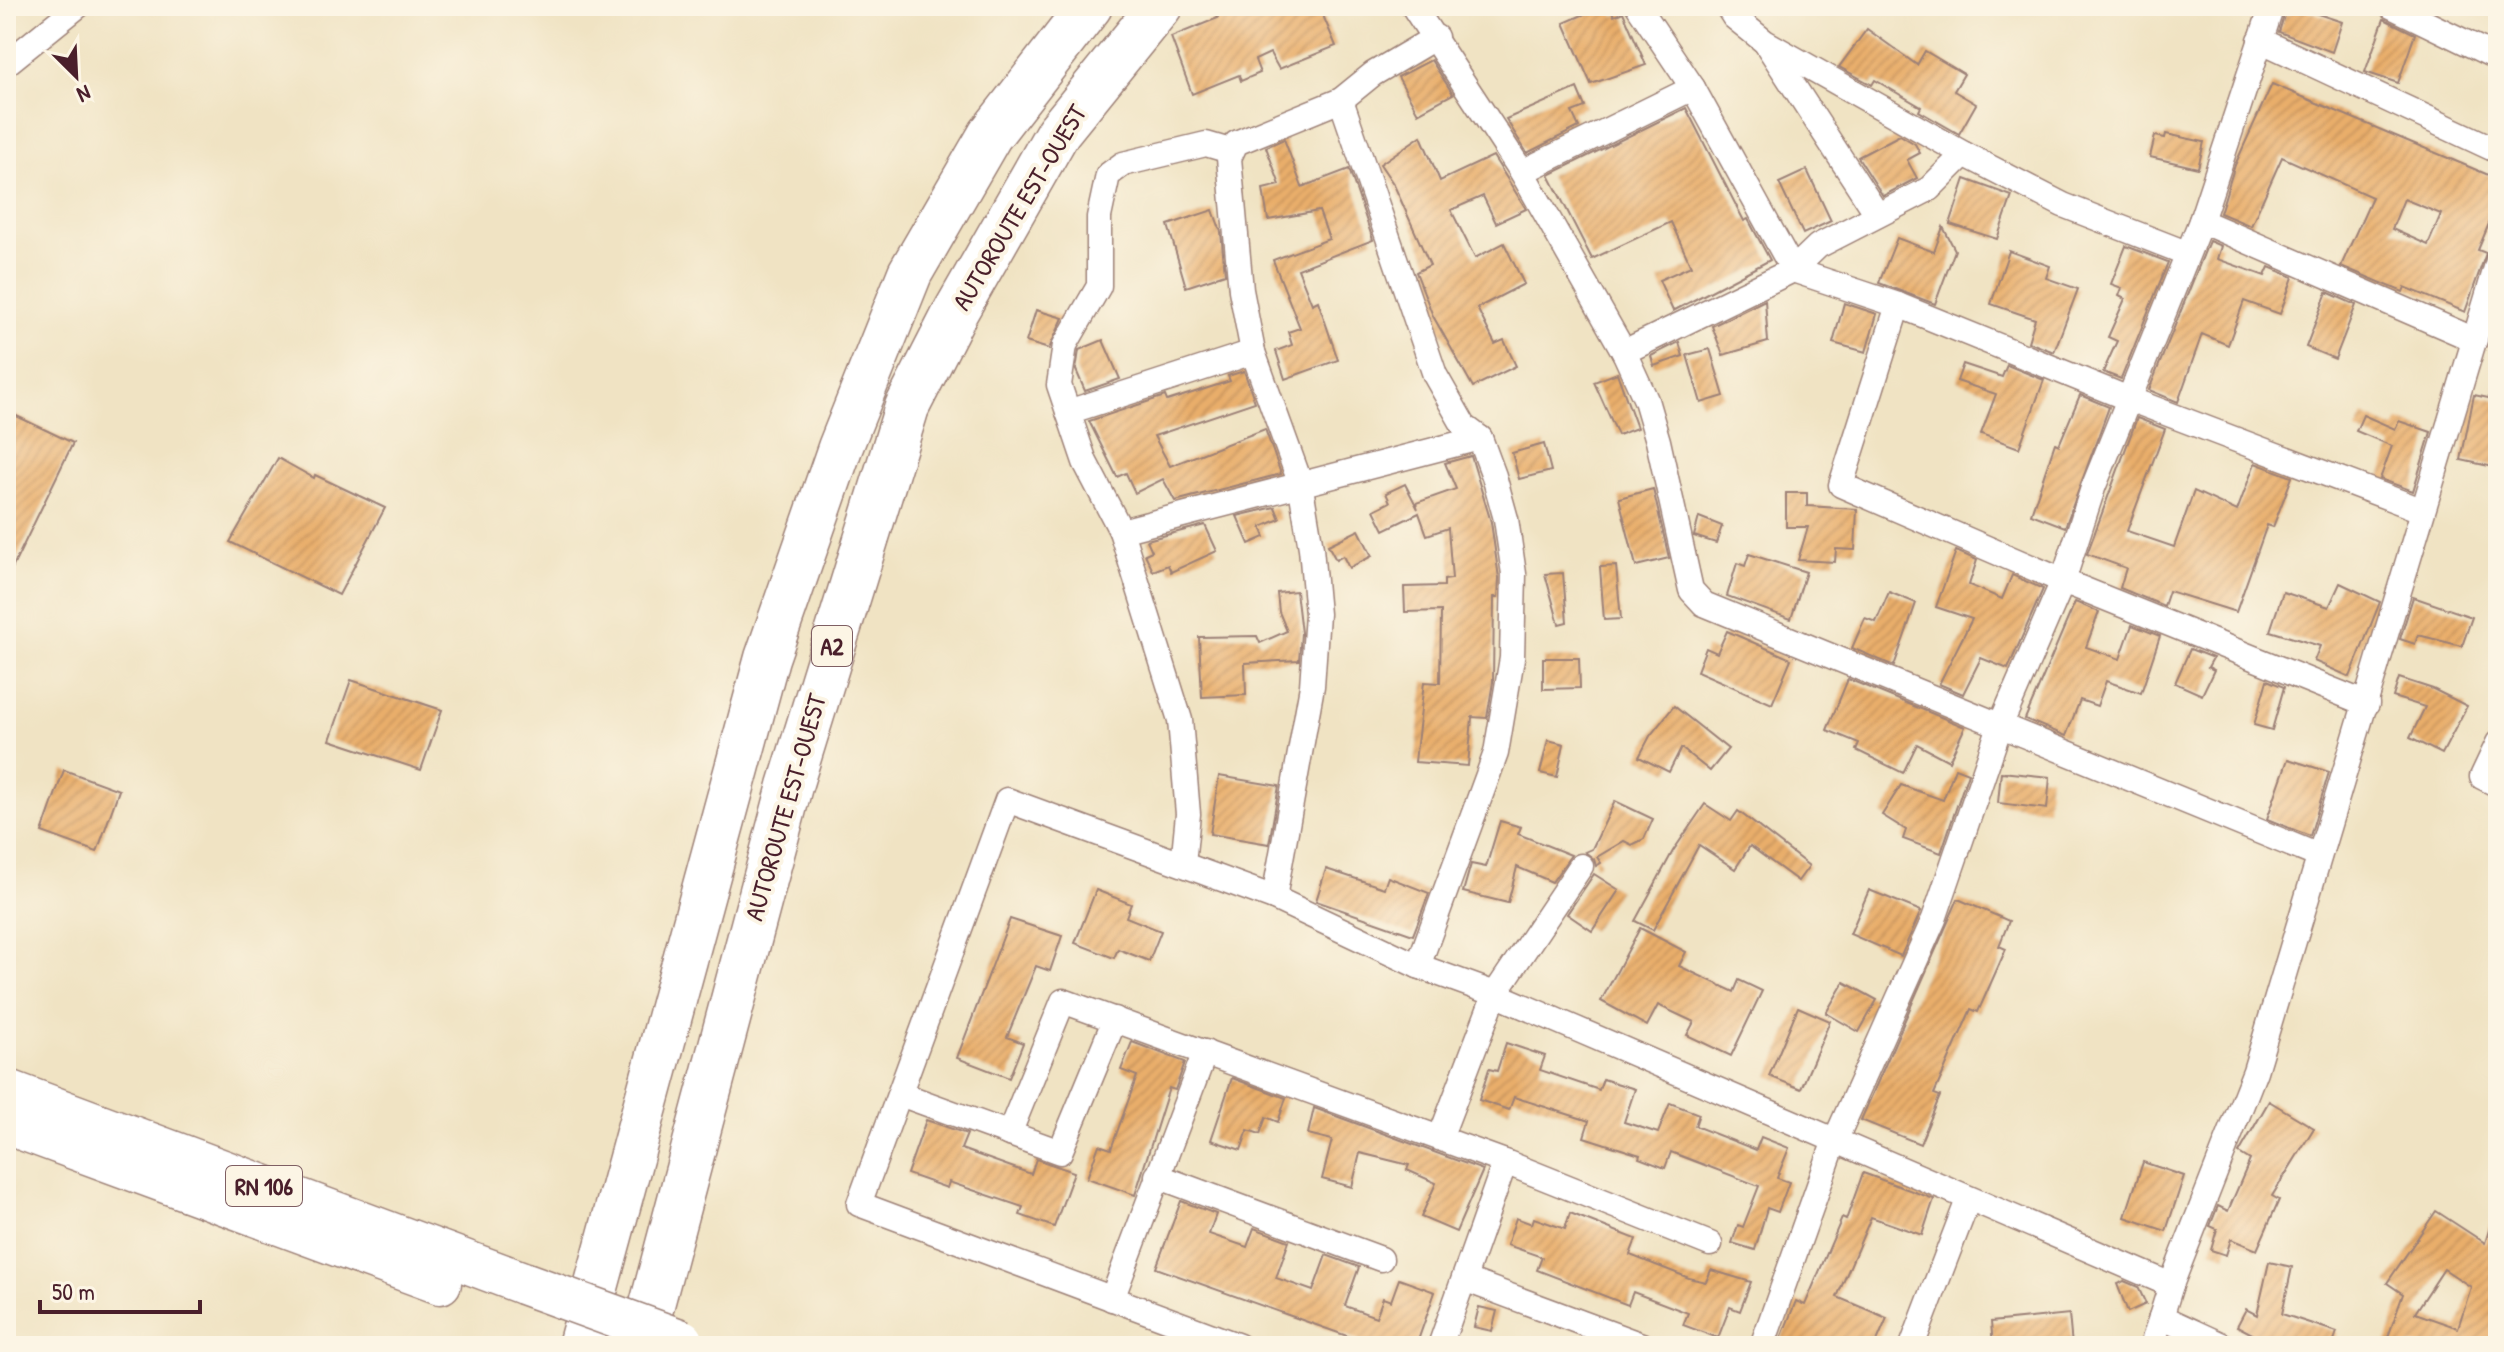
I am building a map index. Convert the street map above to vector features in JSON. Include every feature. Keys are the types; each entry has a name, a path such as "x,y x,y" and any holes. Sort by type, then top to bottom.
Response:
{"highway":[{"name":"AUTOROUTE EST-OUEST","path":"580,1346 767,658 840,448 918,260 990,135 1090,6"},
{"name":"AUTOROUTE EST-OUEST","path":"673,1344 790,786 907,407 969,287 1058,132 1160,6"},
{"name":"RN 106","path":"6,1090 516,1296 617,1346"},
{"name":"RN 106","path":"6,1123 516,1296"},
{"path":"516,1296 673,1344"}],"street":[{"path":"6,64 78,6"},
{"path":"1413,6 1522,172 1624,352 1654,427 1691,590 1697,598 1704,604 2319,856"},
{"path":"1638,6 1693,88 1793,270 1898,305 2129,399 2421,510"},
{"path":"1727,6 1734,17 1765,42 1964,154 2063,205 2186,253"},
{"path":"1762,1346 1834,1143 1934,919 2000,726 2063,581 2093,488 2201,221 2272,6"},
{"path":"2391,6 2498,58"},
{"path":"1274,898 1312,686 1317,614 1300,482 1253,352 1241,290 1230,151 1236,143 1341,100 1373,74 1436,37"},
{"path":"2260,40 2498,151"},
{"path":"1765,42 1877,214"},
{"path":"1522,172 1693,88"},
{"path":"1341,100 1435,375 1464,426 1480,438 1506,519 1512,560 1512,658 1496,753 1418,966"},
{"path":"1183,864 1188,814 1180,720 1121,531 1085,462 1059,385 1065,345 1099,286 1099,217 1108,175 1123,164 1206,144 1230,151"},
{"path":"1624,352 1793,270 1818,246 1929,189 1964,154"},
{"path":"2201,221 2475,340"},
{"path":"2152,1346 2171,1285 2255,1071 2498,261"},
{"path":"1898,305 1841,485 2063,581 2367,704"},
{"path":"1068,412 1253,352"},
{"path":"1121,531 1300,482 1480,438"},
{"path":"2498,743 2482,777 2498,785"},
{"path":"1239,1346 859,1204 1007,800 1274,898 1418,966 1495,994 1834,1143 2171,1285"},
{"path":"1440,1138 1495,994 1581,866"},
{"path":"1009,1134 1063,1001 1505,1162 1710,1244"},
{"path":"900,1094 1060,1152 1115,1019"},
{"path":"1112,1299 1205,1052"},
{"path":"1440,1346 1505,1162"},
{"path":"1157,1176 1381,1259"},
{"path":"1912,1346 1968,1200"},
{"path":"1464,1279 1644,1346"},
{"path":"2161,1317 2224,1346"}],"building":[{"path":"1213,6 1241,6 1244,15 1263,6 1319,6 1336,46 1279,69 1270,53 1255,60 1260,73 1241,81 1239,75 1192,94 1171,37 1218,18"},
{"path":"1603,6 1610,6 1614,16 1623,12 1646,65 1591,84 1564,23"},
{"path":"2294,6 2342,22 2332,52 2279,32 2285,13 2290,15"},
{"path":"2384,19 2415,34 2398,83 2365,72"},
{"path":"1867,29 1917,65 1925,51 1964,74 1954,91 1976,104 1959,134 1875,80 1872,85 1839,67"},
{"path":"1431,60 1453,94 1418,113 1398,77"},
{"path":"2272,84 2498,179 2498,202 2478,250 2486,253 2465,312 2405,287 2403,292 2341,266 2372,197 2282,157 2251,226 2220,213 2235,165","holes":["2404,199 2441,214 2428,245 2392,229"]},
{"path":"1577,88 1585,107 1572,112 1579,127 1527,153 1506,119"},
{"path":"1686,108 1744,221 1748,219 1770,260 1673,311 1659,280 1691,266 1671,222 1592,259 1549,175"},
{"path":"2166,134 2204,142 2198,168 2150,157 2155,136 2165,138"},
{"path":"1900,135 1915,144 1920,153 1907,160 1917,178 1883,196 1858,157"},
{"path":"1421,136 1440,181 1493,156 1526,209 1496,223 1483,196 1451,210 1475,258 1504,243 1524,284 1477,308 1495,344 1504,340 1516,366 1473,387 1433,316 1416,272 1430,265 1394,185 1380,164"},
{"path":"1284,139 1302,187 1349,169 1373,240 1298,269 1312,304 1318,301 1338,360 1285,379 1276,351 1292,345 1288,332 1300,328 1273,260 1329,239 1319,211 1268,220 1263,189 1280,185 1266,147"},
{"path":"1807,170 1831,221 1803,234 1779,183"},
{"path":"1965,179 2012,196 1997,239 1950,224"},
{"path":"1213,210 1221,232 1225,274 1186,287 1168,225"},
{"path":"1943,227 1955,250 1935,304 1879,283 1897,238 1934,252"},
{"path":"2209,241 2221,246 2217,259 2265,276 2269,267 2293,277 2280,314 2244,301 2228,345 2202,334 2178,402 2149,390"},
{"path":"2126,246 2168,262 2121,379 2103,372 2117,341 2108,337 2125,299 2119,296 2122,288 2111,284"},
{"path":"2009,251 2050,266 2046,278 2078,289 2054,352 2028,342 2035,319 1991,304"},
{"path":"2327,292 2356,305 2335,359 2306,347"},
{"path":"1765,300 1768,342 1723,355 1712,326"},
{"path":"1844,303 1877,314 1866,352 1833,343"},
{"path":"1036,310 1063,318 1049,349 1026,342"},
{"path":"1103,340 1120,379 1085,391 1076,370 1079,350"},
{"path":"1679,342 1683,356 1654,366 1651,356"},
{"path":"1710,349 1724,396 1701,403 1687,355"},
{"path":"1963,364 2002,377 2007,365 2044,380 2019,448 1981,434 1996,394 1957,381"},
{"path":"1244,371 1255,402 1154,436 1170,466 1265,429 1281,474 1175,501 1163,479 1135,493 1126,473 1117,477 1089,421 1165,396 1167,401 1230,381 1228,376"},
{"path":"1617,373 1637,428 1618,435 1594,382"},
{"path":"2080,395 2109,407 2065,527 2031,514 2055,443 2059,445"},
{"path":"2474,395 2498,400 2498,468 2461,460"},
{"path":"6,411 73,443 6,581"},
{"path":"2363,415 2395,429 2399,421 2431,432 2413,491 2380,479 2392,446 2356,431"},
{"path":"2137,418 2165,429 2127,531 2174,547 2194,491 2237,511 2255,463 2292,477 2273,527 2267,525 2236,612 2169,591 2164,606 2120,588 2126,568 2087,554"},
{"path":"1544,444 1551,471 1519,479 1512,453"},
{"path":"1471,456 1491,522 1499,578 1498,597 1494,597 1493,682 1487,718 1472,717 1468,766 1415,762 1424,682 1440,683 1441,611 1405,612 1404,587 1444,586 1444,580 1452,579 1448,528 1427,535 1419,513 1384,530 1374,510 1390,502 1386,493 1405,484 1418,509 1416,503 1456,489 1445,463"},
{"path":"278,458 314,478 315,475 385,508 339,595 230,542"},
{"path":"1653,489 1669,558 1636,566 1619,498"},
{"path":"1786,493 1807,493 1807,506 1857,509 1855,550 1836,549 1835,562 1798,560 1808,527 1786,527"},
{"path":"1275,507 1280,519 1261,527 1265,537 1249,544 1237,516"},
{"path":"1699,517 1722,526 1716,543 1694,536"},
{"path":"1205,525 1217,551 1171,572 1168,565 1153,571 1145,554 1152,551 1147,540"},
{"path":"1359,530 1372,556 1349,568 1343,556 1336,560 1328,545"},
{"path":"1956,551 1977,560 1969,585 2002,599 2012,575 2043,589 2008,669 1981,658 1963,694 1939,684 1972,619 1936,607"},
{"path":"1749,554 1806,572 1791,619 1727,596 1737,563 1745,566"},
{"path":"1616,566 1621,619 1604,620 1600,567"},
{"path":"1563,573 1567,622 1559,624 1545,574"},
{"path":"2340,583 2380,602 2350,677 2314,661 2320,646 2270,631 2283,592 2329,607"},
{"path":"1296,591 1301,633 1299,660 1245,663 1246,695 1202,697 1199,637 1257,636 1260,643 1287,631 1279,612 1277,593"},
{"path":"1889,592 1916,603 1894,666 1852,648 1865,618 1876,622"},
{"path":"2413,597 2472,617 2462,646 2418,635 2415,644 2400,639"},
{"path":"2075,602 2099,612 2086,647 2120,659 2132,625 2160,636 2141,693 2106,681 2097,706 2080,700 2066,736 2025,719"},
{"path":"1727,631 1791,659 1772,704 1697,671 1706,648 1717,653"},
{"path":"2190,649 2213,658 2208,667 2214,670 2202,695 2175,683"},
{"path":"1543,658 1579,658 1580,688 1543,689"},
{"path":"2399,678 2433,689 2467,706 2442,754 2410,738 2425,707 2393,697"},
{"path":"1848,679 1965,727 1949,761 1917,744 1903,773 1856,750 1859,743 1827,730"},
{"path":"351,680 442,710 421,770 330,740"},
{"path":"2267,680 2284,687 2272,730 2254,725"},
{"path":"1674,706 1728,749 1710,771 1681,748 1669,772 1639,757 1650,736"},
{"path":"1548,740 1564,744 1557,777 1540,773"},
{"path":"2288,759 2329,772 2310,836 2267,819"},
{"path":"1955,768 1968,773 1941,853 1903,839 1906,830 1882,815 1901,785 1943,800"},
{"path":"64,770 119,790 97,852 42,832"},
{"path":"2001,772 2050,777 2047,809 1998,803"},
{"path":"1219,776 1279,786 1269,844 1210,834"},
{"path":"1615,801 1653,819 1644,839 1632,845 1624,841 1597,857 1601,863 1596,866 1594,859 1585,852 1592,849"},
{"path":"1705,804 1731,821 1738,811 1809,866 1798,881 1750,846 1735,869 1699,845 1653,930 1635,921 1673,851"},
{"path":"1500,821 1521,827 1518,834 1571,855 1552,882 1517,867 1508,903 1463,892 1471,864 1486,867"},
{"path":"1326,869 1384,888 1388,877 1429,893 1413,935 1316,901"},
{"path":"1594,874 1619,890 1592,931 1567,914"},
{"path":"1096,890 1131,904 1126,917 1161,931 1149,961 1118,949 1114,958 1075,943"},
{"path":"1869,890 1921,911 1901,956 1850,934"},
{"path":"1958,899 2009,921 1999,946 2006,949 1978,1012 1971,1009 1934,1094 1940,1096 1920,1144 1861,1120"},
{"path":"1010,919 1062,936 1050,971 1036,966 1007,1037 1023,1043 1009,1078 957,1058"},
{"path":"1640,928 1686,952 1679,966 1734,992 1739,980 1762,991 1731,1056 1687,1035 1694,1022 1658,1005 1647,1026 1601,1001"},
{"path":"1844,982 1877,1000 1859,1032 1826,1013"},
{"path":"1798,1007 1830,1021 1801,1089 1769,1076"},
{"path":"1132,1042 1185,1062 1175,1090 1169,1088 1135,1195 1087,1178 1099,1145 1111,1149 1137,1076 1121,1070"},
{"path":"1506,1043 1545,1056 1540,1070 1599,1090 1603,1079 1635,1089 1624,1122 1658,1133 1670,1103 1699,1114 1695,1126 1756,1150 1761,1137 1789,1148 1777,1178 1789,1182 1778,1212 1767,1208 1755,1250 1732,1243 1738,1225 1743,1227 1759,1186 1671,1152 1665,1168 1639,1158 1640,1155 1584,1137 1589,1121 1514,1097 1509,1110 1479,1100 1489,1069 1497,1071"},
{"path":"1232,1078 1286,1098 1278,1122 1266,1117 1260,1134 1248,1130 1241,1150 1211,1140"},
{"path":"2269,1101 2314,1128 2272,1196 2279,1200 2257,1250 2231,1239 2226,1255 2211,1250 2217,1229 2210,1226 2218,1206 2228,1211 2250,1160 2239,1153"},
{"path":"1314,1108 1483,1170 1456,1232 1421,1217 1436,1183 1407,1170 1409,1165 1360,1153 1352,1187 1322,1179 1332,1140 1308,1134"},
{"path":"926,1120 967,1134 961,1149 1031,1174 1036,1159 1074,1172 1054,1227 1020,1215 1023,1207 949,1182 947,1188 907,1174"},
{"path":"2143,1162 2184,1176 2166,1231 2125,1217"},
{"path":"1863,1173 1934,1199 1922,1235 1871,1217 1837,1297 1887,1318 1875,1346 1778,1346 1796,1301 1805,1305 1842,1218 1846,1220"},
{"path":"1181,1201 1216,1214 1209,1234 1247,1247 1254,1228 1289,1241 1276,1278 1313,1291 1326,1255 1359,1267 1345,1306 1376,1317 1383,1298 1391,1301 1399,1279 1435,1292 1416,1346 1375,1346 1156,1268"},
{"path":"2436,1211 2485,1243 2494,1214 2498,1214 2498,1346 2385,1346 2403,1294 2387,1283","holes":["2444,1269 2471,1287 2458,1328 2415,1313"]},
{"path":"1570,1213 1636,1239 1630,1255 1689,1278 1706,1282 1711,1270 1751,1282 1740,1311 1730,1307 1718,1338 1683,1325 1688,1313 1633,1292 1628,1305 1537,1270 1542,1257 1507,1245 1516,1218 1532,1224 1534,1218 1565,1229"},
{"path":"2269,1262 2292,1267 2282,1314 2337,1332 2332,1346 2275,1346 2237,1326 2246,1309 2257,1315"},
{"path":"2124,1281 2138,1287 2146,1304 2128,1312 2117,1284"},
{"path":"1479,1307 1497,1311 1492,1331 1474,1327"},
{"path":"2069,1314 2072,1346 1993,1346 1991,1322"}]}
